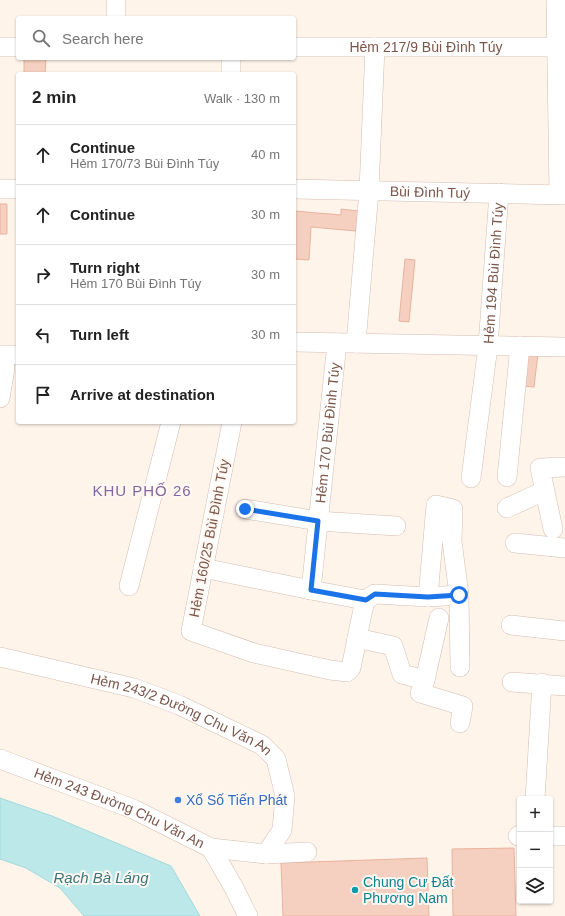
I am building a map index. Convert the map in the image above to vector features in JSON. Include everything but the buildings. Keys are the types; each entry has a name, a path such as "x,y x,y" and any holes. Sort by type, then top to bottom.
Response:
{"street":[{"path":"116,0 116,16"},
{"path":"556,0 561,23 557,48 562,194"},
{"path":"0,47 16,47"},
{"name":"Hẻm 217/9 Bùi Đình Túy","path":"296,47 557,48"},
{"path":"356,343 369,191 375,47"},
{"path":"231,60 231,72"},
{"path":"0,189 16,189"},
{"name":"Bùi Đình Tuý","path":"296,189 562,194"},
{"name":"Hẻm 194 Bùi Đình Túy","path":"499,193 488,346 565,347"},
{"path":"296,342 337,343"},
{"name":"Hẻm 170 Bùi Đình Túy","path":"311,590 337,343 488,346"},
{"path":"471,478 488,346"},
{"name":"Hẻm 194 Bùi Đình Túy","path":"507,477 520,346"},
{"path":"0,355 16,355"},
{"path":"0,362 5,368 0,398"},
{"path":"129,586 170,424"},
{"name":"Hẻm 160/25 Bùi Đình Túy","path":"232,424 192,631 254,653 330,670 347,672 350,671 357,638"},
{"path":"553,528 540,468 565,467"},
{"path":"507,508 544,491"},
{"path":"428,597 436,505 453,509 452,541 459,595 460,667"},
{"path":"245,509 318,521 396,526"},
{"path":"433,542 452,541"},
{"path":"515,543 565,548"},
{"path":"203,568 366,600"},
{"path":"425,680 402,674 393,646 357,638 366,600 375,594 428,597 459,595"},
{"path":"439,618 425,680 420,693 463,706 460,723"},
{"path":"511,625 565,631"},
{"name":"Hẻm 243/2 Đường Chu Văn An","path":"0,657 134,688 179,705 262,745 276,759 285,796 282,830 266,854"},
{"path":"512,682 565,686"},
{"path":"535,796 542,684"},
{"name":"Hẻm 243 Đường Chu Văn An","path":"0,759 133,809 211,848 248,916"},
{"path":"553,836 565,836"},
{"path":"211,848 266,854 307,852"}],"water":[{"name":"Rạch Bà Láng","path":"0,798 52,816 171,866 200,916 84,916 60,888 26,868 0,859"}],"place":[{"name":"Xổ Số Tiến Phát","path":"178,800"},
{"name":"Chung Cư Đất Phương Nam","path":"355,890"}],"district":[{"name":"KHU PHỐ 26","path":"142,491"}],"route":[{"path":"245,509 318,521 311,590 366,600 375,594 428,597 459,595"}]}
